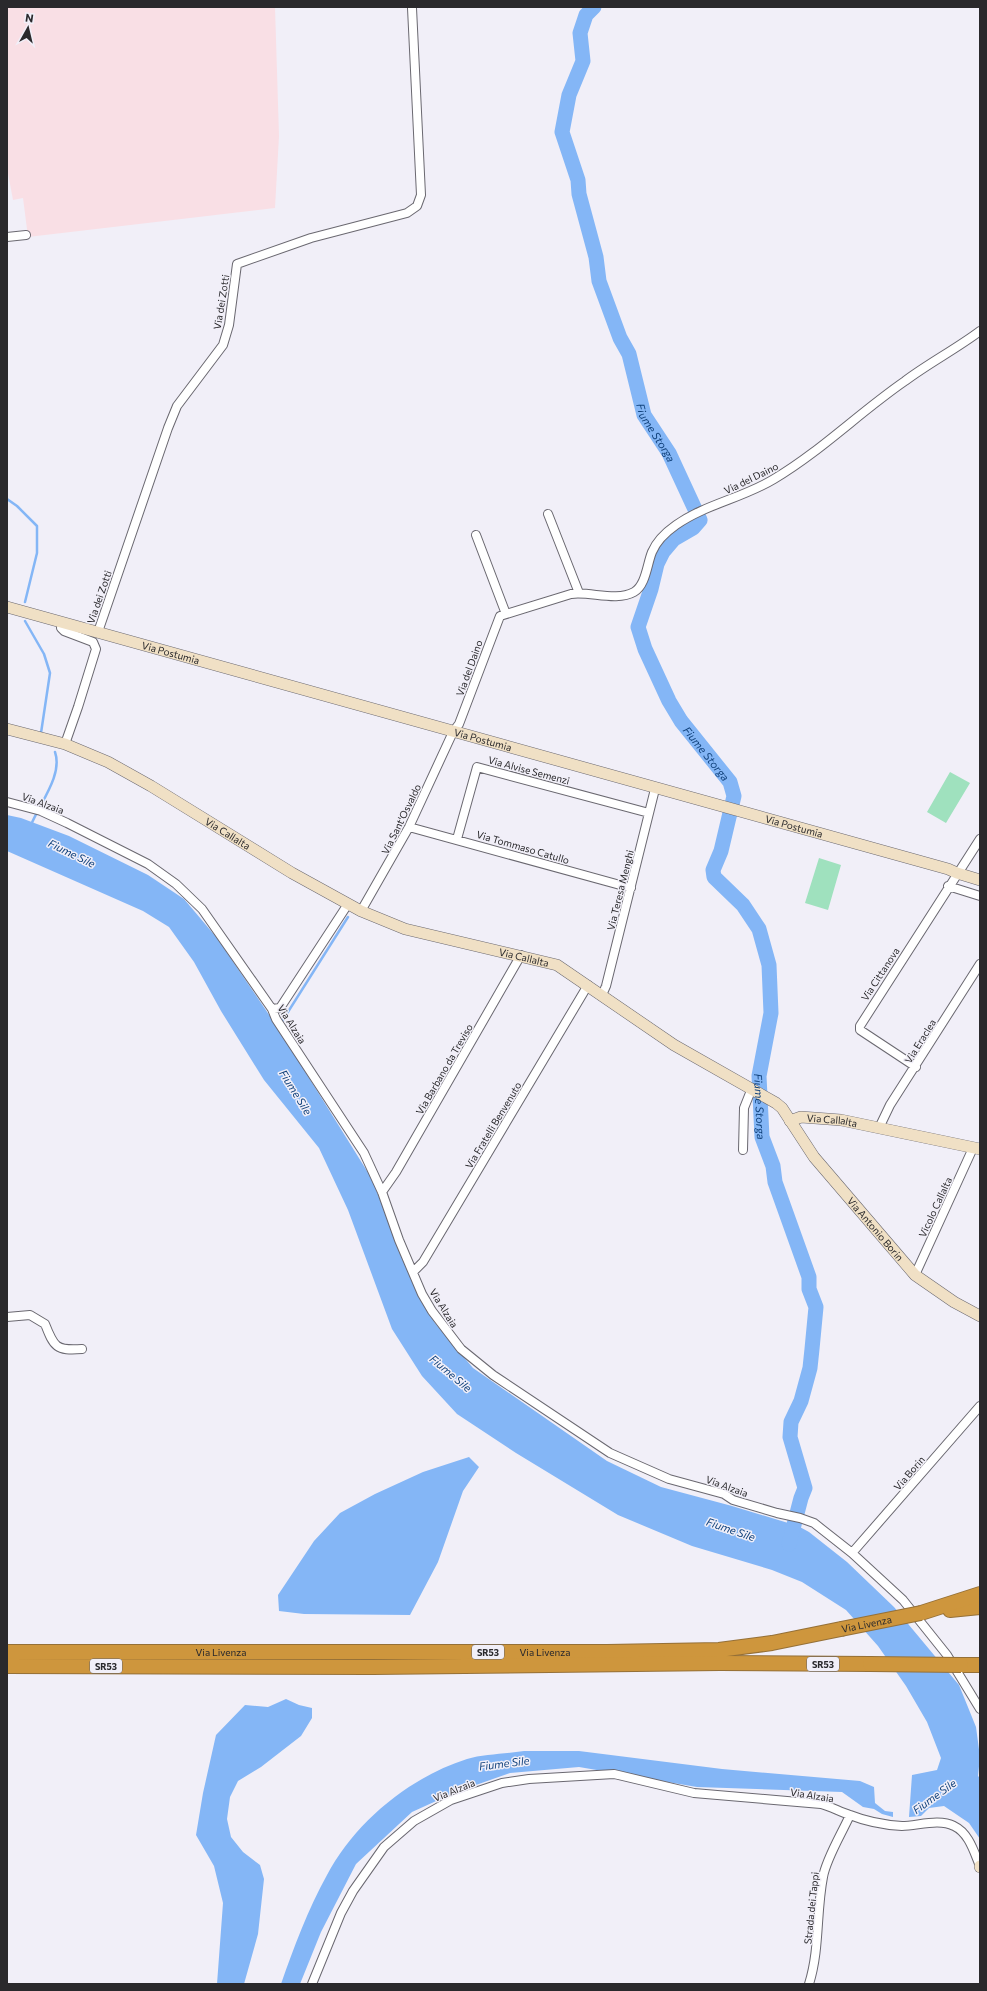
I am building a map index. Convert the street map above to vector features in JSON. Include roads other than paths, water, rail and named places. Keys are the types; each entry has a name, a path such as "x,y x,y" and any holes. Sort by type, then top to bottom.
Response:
{"highway":[{"name":"Via Livenza","path":"7,1652 607,1652 720,1650 772,1643 922,1613 979,1597"},
{"name":"Via Livenza","path":"7,1666 373,1666 720,1662 776,1664 980,1665"}],"street":[{"name":"Via dei Zotti","path":"98,632 168,428 178,406 223,345 229,325 237,264 311,238 407,212 417,206 421,195 412,8"},
{"path":"7,237 26,235"},
{"name":"Via del Daino","path":"453,732 459,724 496,623 500,616 579,593 620,595 633,593 639,588 652,551 660,538 676,524 708,508 772,481 794,468 904,381 956,349 980,331"},
{"path":"548,514 579,593"},
{"path":"476,534 506,614"},
{"name":"Via Postumia","path":"7,607 948,869 957,874 980,880"},
{"path":"62,622 61,628 64,632 93,642 96,649 65,744"},
{"name":"Via Callalta","path":"7,729 65,744 108,762 151,786 292,873 361,911 405,929 521,955 556,965 588,985 674,1045 771,1100 782,1108 790,1121 800,1117 841,1120 977,1148"},
{"name":"Via Sant'Osvaldo","path":"361,911 409,827 453,732"},
{"name":"Via Alvise Semenzi","path":"457,839 477,767 649,813"},
{"name":"Via Teresa Menghi","path":"602,995 655,788"},
{"name":"Via Alzaia","path":"7,802 41,811 148,864 176,884 202,909 272,1009 280,1024 364,1153 382,1192 399,1240 432,1311 461,1349 493,1375 610,1453 669,1479 724,1494 733,1500 814,1523 852,1553 903,1600 932,1634 947,1655 980,1709"},
{"name":"Via Tommaso Catullo","path":"409,827 457,839 630,888"},
{"path":"957,874 980,840"},
{"name":"Via Cittanova","path":"916,1067 860,1030 860,1026 957,874"},
{"path":"948,886 980,896"},
{"path":"272,1009 280,1008 348,904"},
{"name":"Via Barbano da Treviso","path":"382,1192 396,1172 521,955"},
{"name":"Via Eraclea","path":"879,1128 890,1105 916,1067 980,964"},
{"name":"Via Fratelli Benvenuto","path":"413,1272 424,1262 588,985"},
{"path":"743,1150 744,1108 753,1089"},
{"name":"Via Antonio Borin","path":"790,1121 814,1157 915,1275 954,1302 980,1316"},
{"name":"Vicolo Callalta","path":"915,1275 977,1148"},
{"path":"7,1317 30,1315 45,1324 56,1347 64,1350 82,1349"},
{"name":"Via Borin","path":"852,1553 980,1406"},
{"name":"Via Alzaia","path":"312,1984 341,1913 353,1891 384,1847 408,1826 432,1810 451,1800 502,1783 537,1778 614,1774 694,1793 822,1804 850,1815 901,1826 944,1823 953,1825 962,1832 972,1846 980,1867"},
{"name":"Strada dei Tappi","path":"809,1984 815,1960 824,1871 850,1815"}],"water":[{"name":"Fiume Sile","path":"7,815 21,818 69,836 148,875 184,899 217,938 278,1028 372,1179 403,1259 413,1272 435,1323 473,1368 607,1461 661,1487 798,1526 809,1532 847,1562 894,1607 959,1685 976,1727 980,1757 978,1776 980,1778 980,1839 969,1823 944,1806 929,1808 921,1816 909,1817 912,1775 937,1770 941,1758 927,1722 906,1686 878,1646 846,1610 802,1582 772,1570 692,1546 618,1515 516,1453 457,1414 422,1376 392,1329 348,1210 319,1148 264,1080 221,1011 194,962 169,927 143,911 7,851"},
{"path":"469,1457 479,1467 463,1491 438,1562 410,1615 304,1614 279,1611 278,1595 314,1541 340,1513 375,1494 423,1472"},
{"path":"286,1699 299,1705 312,1708 312,1718 301,1736 261,1767 238,1781 230,1797 227,1819 231,1837 243,1852 260,1865 264,1879 258,1934 244,1984 217,1984 223,1903 214,1866 196,1835 203,1793 216,1735 245,1705 268,1707"},
{"name":"Fiume Sile","path":"524,1751 579,1751 722,1769 860,1781 874,1787 875,1803 885,1811 893,1812 893,1817 882,1814 874,1809 863,1807 842,1792 697,1787 579,1767 510,1773 456,1792 412,1812 356,1864 321,1932 300,1984 281,1984 302,1928 320,1888 339,1856 353,1837 369,1820 386,1804 405,1790 425,1777 446,1767 474,1757"}],"waterway":[{"name":"Fiume Storga","path":"594,7 586,15 580,33 583,61 569,95 562,132 578,180 579,194 596,257 599,281 620,338 629,354 644,415 669,453 700,520 693,528 674,539 663,552 657,564 651,589 638,627 645,649 669,701 681,721 730,782 734,796 721,851 713,870 714,877 743,905 759,929 769,965 771,1013 759,1076 762,1137 773,1166 775,1182 809,1277 809,1289 816,1307 810,1368 801,1401 791,1422 790,1437 805,1488 789,1544"},
{"path":"7,499 17,506 37,526 37,553 25,602"},
{"path":"25,621 44,654 50,673 41,733"},
{"path":"31,825 49,789 56,770 57,761 55,752"},
{"path":"281,1023 348,917"}]}
